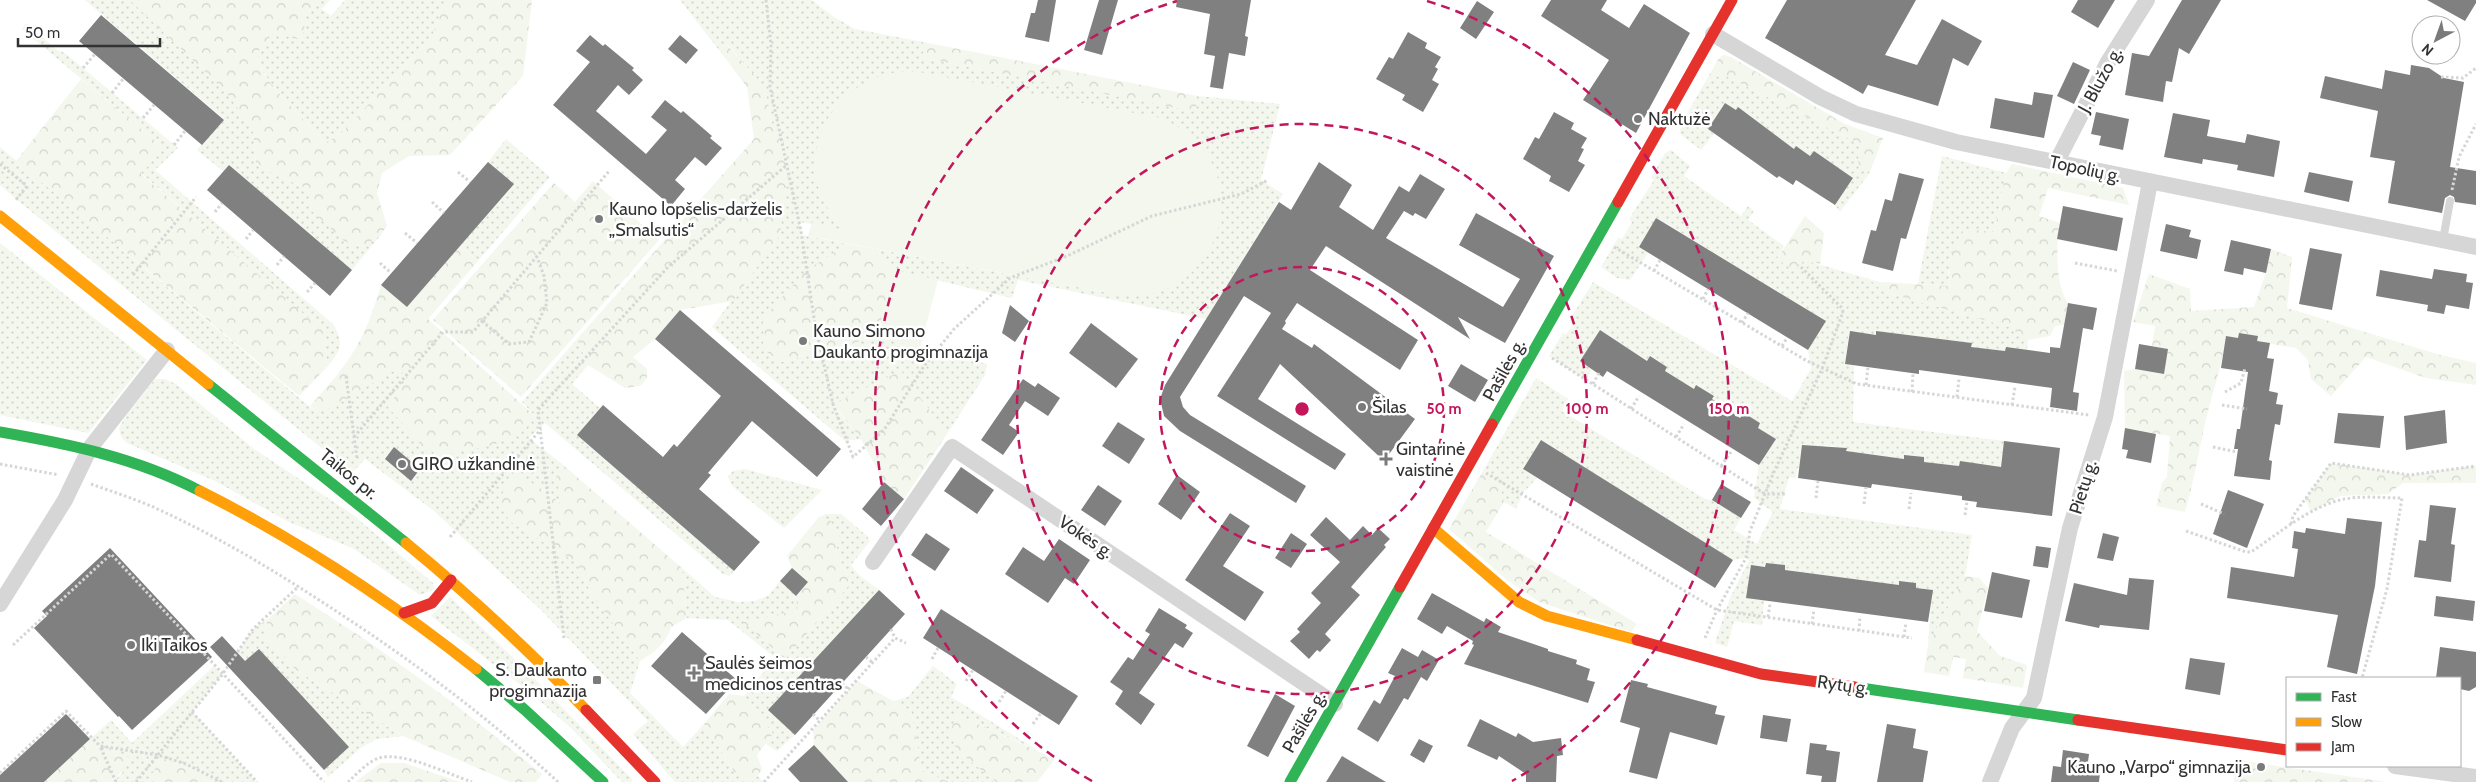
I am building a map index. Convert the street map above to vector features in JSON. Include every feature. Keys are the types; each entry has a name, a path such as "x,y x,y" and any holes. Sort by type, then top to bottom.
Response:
{"street":[{"name":"Pašilės g.","path":"1290,782 1732,0"},
{"name":"J. Blužo g.","path":"2056,163 2108,62 2147,0"},
{"name":"Topolių g.","path":"1713,34 1820,97 1856,114 1956,142 2476,247"},
{"name":"Pietų g.","path":"1990,782 2012,728 2034,698 2070,528 2105,417 2150,182"},
{"name":"Taikos pr.","path":"0,216 451,580 551,674 655,782"},
{"path":"0,604 65,500 90,448 167,350"},
{"path":"0,432 90,448 148,467 210,495 306,549 404,613 527,711 603,782"},
{"name":"Vokės g.","path":"874,562 952,447 1335,704"},
{"name":"Rytų g.","path":"1433,528 1519,602 1547,616 1697,658 1761,674 2286,750"},
{"path":"404,613 432,603 451,580"},
{"path":"2402,767 2476,777"}],"lane":[{"path":"2443,240 2450,201"}],"path":[{"path":"766,0 771,45 770,87 801,231 815,325 833,404 853,457 884,430 924,366 954,329 1010,278 1067,256 1152,216 1241,194 1268,180"},
{"path":"83,68 94,54"},
{"path":"2441,77 2463,78 2476,68"},
{"path":"112,93 123,79"},
{"path":"143,118 154,105"},
{"path":"2450,201 2459,157 2476,124"},
{"path":"174,145 185,131"},
{"path":"0,164 27,186"},
{"path":"564,638 542,429 538,410 668,267 788,164"},
{"path":"354,438 443,332 473,332 610,170"},
{"path":"458,172 470,182"},
{"path":"134,275 196,197"},
{"path":"432,202 444,212"},
{"path":"215,212 222,204"},
{"path":"246,239 253,230"},
{"path":"405,233 417,243"},
{"path":"1598,238 1822,369 1857,384 2105,417"},
{"path":"277,265 284,256"},
{"path":"482,321 509,344 529,342 547,303 544,276 537,256"},
{"path":"1654,271 1660,260"},
{"path":"2074,263 2132,274"},
{"path":"380,264 391,273"},
{"path":"1697,658 1717,610 1746,558 1750,531 1822,369 1843,312 1842,308 1800,266"},
{"path":"308,292 315,283"},
{"path":"1702,299 1708,289"},
{"path":"1742,323 1748,313"},
{"path":"1782,346 1787,338"},
{"path":"1536,348 1765,494 1786,494"},
{"path":"1866,386 1868,367"},
{"path":"2224,392 2241,383 2245,368"},
{"path":"1912,392 1913,373"},
{"path":"1592,384 1599,374"},
{"path":"346,376 357,459"},
{"path":"1957,398 1959,379"},
{"path":"2012,405 2014,387"},
{"path":"1631,409 1639,396"},
{"path":"2222,405 2246,409"},
{"path":"1676,437 1684,424"},
{"path":"450,537 542,429"},
{"path":"2213,447 2237,452"},
{"path":"1721,466 1731,452"},
{"path":"2291,525 2293,516 2331,463 2410,476 2476,466"},
{"path":"0,464 75,478 165,512 263,563 409,659 475,710 558,782"},
{"path":"1470,464 1532,498 1717,610 1912,638"},
{"path":"1816,498 1818,481"},
{"path":"1864,504 1866,487"},
{"path":"1909,509 1911,493"},
{"path":"2186,531 2246,552 2311,512 2340,500 2402,498 2387,589 2362,677"},
{"path":"1965,516 1967,501"},
{"path":"2200,504 2224,514"},
{"path":"13,645 111,554 324,782"},
{"path":"136,782 222,675 254,629 299,586"},
{"path":"1768,617 1770,604"},
{"path":"1812,624 1814,609"},
{"path":"1859,631 1860,616"},
{"path":"1904,638 1906,622"},
{"path":"891,629 895,638 906,643"},
{"path":"764,782 895,638"},
{"path":"932,659 938,648"},
{"path":"866,657 873,663"},
{"path":"966,681 973,670"},
{"path":"842,683 849,690"},
{"path":"999,702 1006,691"},
{"path":"0,773 66,711 100,746 116,782"},
{"path":"192,712 257,782"},
{"path":"1034,724 1041,713"},
{"path":"813,714 821,721"},
{"path":"100,746 158,755 186,764 222,782"},
{"path":"348,782 377,759 388,757 411,760 472,782"}],"green space":[{"path":"85,0 130,0 226,92 253,129 256,163 267,171 308,189 312,211 361,247 380,236 352,270 229,165 223,171 197,150 224,119"},
{"path":"130,0 320,0 307,12 302,40 273,33 257,53 263,73 281,96 325,143 340,135 433,34 445,0 532,0 523,76 450,155 409,156 382,173 377,193 387,226 380,236 361,247 344,241 312,211 308,189 267,171 256,163 253,129 226,92"},
{"path":"320,0 330,0 322,9 331,16 345,0 445,0 433,34 340,135 325,143 281,96 263,72 257,53 273,33 302,39 307,12"},
{"path":"680,0 812,0 834,17 855,29 923,42 923,58 1196,111 1197,96 1280,104 1261,180 1283,194 1206,319 1018,280 1012,298 894,270 870,248 1114,294 830,213 843,230 800,222 802,235 848,244 807,270 781,362 877,337 987,364 985,375 947,434 901,371 833,405 861,439 845,441 712,327 780,235 779,124 772,124 764,87 728,45 719,50"},
{"path":"26,23 57,50 65,53 178,148 155,170 334,325 340,347 327,367 324,332 141,173 164,148 22,29"},
{"path":"923,42 1197,96 1196,112 923,58"},
{"path":"727,45 765,87 772,124 779,124 789,168 780,235 733,301 680,310 655,339 633,357 647,369 647,378 640,386 625,388 588,365 577,339 754,139 747,87 719,50"},
{"path":"1724,55 1731,57 1845,124 1883,138 1869,174 1858,164 1860,144 1722,74 1704,84 1719,58"},
{"path":"895,72 919,72 1161,118 1191,135 1209,157 1218,179 1221,202 1219,224 1211,246 1199,265 1181,281 1159,292 1148,295 1114,294 808,236 812,222 842,230 821,195 815,170 816,151 821,132 830,115 842,100 856,88 873,79"},
{"path":"1722,74 1860,144 1858,164 1869,174 1840,212 1835,205 1853,178 1814,151 1810,156 1796,146 1794,149 1738,107 1736,110 1725,103 1708,129 1714,134 1701,150 1680,134 1681,124 1704,84"},
{"path":"81,79 164,148 141,174 325,332 327,367 299,396 16,161"},
{"path":"506,139 550,177 478,261 460,246 513,184 488,162"},
{"path":"0,147 316,412 397,369 408,377 388,407 536,417 522,402 577,339 588,365 572,384 600,408 577,435 734,571 729,576 723,574 545,423 529,438 562,464 556,473 562,503 536,485 510,521 577,563 591,593 640,661 630,693 683,747 704,724 735,773 749,780 758,776 763,782 675,782 633,734 648,721 539,608 434,511 365,459 352,473 16,199 0,185"},
{"path":"1671,150 1690,166 1684,176 1741,216 1748,206 1754,211 1748,220 1784,246 1777,259 1795,270 1804,260 1869,279 1884,292 2010,327 2028,340 2027,350 2006,347 2005,351 1971,347 1971,343 1876,331 1876,335 1849,332 1845,364 1854,365 1853,422 2004,441 2000,471 1960,461 1959,466 1924,462 1924,457 1904,459 1846,453 1846,448 1824,445 1823,448 1797,469 1796,478 1789,477 1780,509 1972,535 1965,576 1928,645 1932,590 1916,588 1916,583 1899,582 1899,585 1785,570 1785,565 1766,563 1747,598 1764,600 1762,625 1734,621 1727,647 1715,643 1730,598 1749,560 1746,558 1733,560 1541,440 1523,469 1537,478 1523,493 1516,509 1504,502 1499,480 1483,471 1536,378 1568,399 1562,411 1705,499 1712,500 1741,518 1734,530 1757,544 1773,512 1754,498 1759,465 1776,439 1758,428 1760,423 1744,413 1740,418 1712,399 1714,396 1697,385 1694,389 1665,371 1667,367 1651,356 1647,361 1600,330 1580,361 1592,369 1586,380 1549,356 1563,333 1566,335 1573,324 1569,321 1593,282 1792,401 1811,369 1808,350 1826,321 1657,218 1639,247 1648,253 1630,280 1617,278 1601,267 1618,238 1622,239 1632,222 1629,219 1654,180 1651,178 1665,153"},
{"path":"1942,156 2006,173 1994,232 1948,271 1950,286 1918,284"},
{"path":"2012,164 2123,188 2129,205 2048,188 2039,216 2060,223 2057,253 2059,275 2068,303 2064,325 2055,326 2050,336 2028,340 2009,327 1884,292 1869,279 1880,282 1950,286 1949,270 1951,256 1965,229 1994,232 2006,173"},
{"path":"593,181 659,240 521,397 433,320 554,183 575,202"},
{"path":"1805,216 1824,233 1820,264 1804,260 1796,271 1777,259"},
{"path":"0,243 147,360 88,433 0,415"},
{"path":"848,244 870,248 894,270 877,337 781,362 763,349 763,318 807,270"},
{"path":"460,246 478,261 428,319 536,417 521,433 493,445 440,456 423,447 388,407 408,377 397,369 327,410 316,412 310,406 336,377 354,351 362,337 381,285 407,307"},
{"path":"2271,249 2292,257 2287,308 2440,355 2476,363 2476,385 2426,378 2366,357 2331,396 2311,379 2308,360 2296,348 2226,336 2185,512 2156,506 2162,483 2167,477 2170,436 2125,428 2124,371 2135,369 2163,374 2168,349 2152,346 2155,326 2133,322 2149,274 2190,289 2191,311 2254,307 2266,273"},
{"path":"894,270 938,280 920,348 877,337"},
{"path":"901,371 947,434 904,499 884,482 861,439 833,404"},
{"path":"155,379 165,379 176,384 254,449 352,514 433,583 434,590 420,595 354,549 287,521 215,481 127,443 121,437 119,428"},
{"path":"2331,463 2410,475 2476,466 2476,483 2403,483 2388,494 2340,496 2311,512 2305,499"},
{"path":"562,464 682,568 687,618 671,627 659,647 640,661 591,593 577,563 510,521 498,503 506,486 517,476 536,485 561,503 556,473"},
{"path":"745,469 822,490 784,528 732,486 728,476 733,471"},
{"path":"1483,471 1499,480 1504,502 1486,532 1637,624 1631,632 1539,602 1507,580 1449,529"},
{"path":"826,514 841,514 867,536 870,541 851,565 859,575 879,590 769,710 795,735 777,751 766,744 773,734 744,696 775,658 728,620 687,618 682,568 715,597 738,602 755,601 769,595 780,581 796,596 798,610 785,659 851,583 836,551 830,520 818,518"},
{"path":"818,518 830,520 841,538 836,551 851,583 785,659 743,622 798,610 796,596 808,582 792,568 787,556"},
{"path":"1965,576 1979,578 1988,588 1977,631 2000,656 2027,665 2023,688 1963,678 1966,659 1953,657 1949,676 1924,672 1928,645"},
{"path":"295,594 366,640 452,702 542,774 536,782 510,782 403,736 296,670 264,635 268,619"},
{"path":"450,597 527,671 633,780 631,782 622,782 571,728 527,690 431,616"},
{"path":"268,619 264,635 296,670 403,736 377,739 362,747 328,777 324,770 349,747 259,649 233,672 228,666 253,629"},
{"path":"214,666 222,675 192,712 257,782 222,782 186,764 152,773 158,782 113,782 123,772 90,739 111,720 132,743"},
{"path":"933,666 957,684 951,697 1039,751 956,714 957,750 996,782 950,782 922,772 911,711 893,701 908,697"},
{"path":"857,681 911,711 922,772 950,782 848,782 814,745 813,730"},
{"path":"729,694 744,696 773,734 757,755 762,769 758,776 749,780 735,773 704,724"},
{"path":"956,714 1055,759 1037,782 996,782 957,750 950,734"},
{"path":"90,739 132,759 113,782 44,782"},
{"path":"163,759 186,764 222,782 158,782 152,773"},
{"name":"Kauno „Varpo“ gimnazija","path":"2237,760 2387,782 2234,782"},
{"path":"381,763 404,763 460,782 355,782"}],"building":[{"path":"1038,0 1056,0 1049,42 1025,37 1031,13 1035,13"},
{"path":"1099,0 1118,0 1102,55 1084,50"},
{"path":"1177,0 1251,0 1245,36 1248,37 1245,56 1229,53 1223,89 1210,87 1215,56 1204,54 1210,14 1176,7"},
{"path":"1551,0 1607,0 1601,10 1629,28 1644,4 1690,33 1636,133 1583,100 1609,60 1541,16"},
{"path":"1787,0 1916,0 1885,55 1917,65 1942,19 1982,41 1968,66 1953,58 1938,106 1868,85 1863,94 1765,38"},
{"path":"2078,0 2115,0 2098,28 2071,12"},
{"path":"2182,0 2221,0 2189,54 2179,48 2172,82 2166,81 2163,102 2125,95 2132,53 2149,56"},
{"path":"2427,0 2476,0 2465,21 2461,19 2461,15 2454,15"},
{"path":"1477,1 1494,12 1476,39 1460,28"},
{"path":"101,15 224,120 202,145 79,41"},
{"path":"1408,32 1427,43 1425,48 1441,57 1435,67 1438,69 1432,80 1439,84 1423,112 1402,100 1405,95 1376,79 1389,57 1393,59"},
{"path":"590,35 603,46 605,44 634,68 632,70 643,80 629,95 618,85 596,111 646,154 667,130 651,117 665,100 681,113 683,111 712,136 710,138 722,148 706,166 695,157 675,180 685,189 671,206 553,105 590,62 576,51"},
{"path":"680,35 698,50 686,64 668,49"},
{"path":"2073,62 2090,70 2074,104 2057,96"},
{"path":"2411,65 2429,68 2444,78 2464,82 2450,167 2476,171 2476,205 2455,202 2454,197 2450,195 2445,198 2442,213 2388,203 2395,161 2370,157 2378,111 2320,98 2325,76 2382,89 2385,70 2410,75"},
{"path":"2034,92 2053,95 2044,138 1990,128 1995,98 2032,105"},
{"path":"1725,103 1736,110 1738,107 1794,149 1796,146 1810,156 1814,151 1853,178 1835,205 1796,180 1793,185 1779,176 1777,178 1708,129"},
{"path":"1554,112 1574,123 1571,129 1587,138 1581,148 1584,149 1578,161 1585,165 1569,192 1549,181 1551,176 1523,159 1535,137 1539,139"},
{"path":"2096,112 2129,119 2123,150 2099,145 2101,136 2091,134"},
{"path":"2173,113 2210,120 2207,136 2245,143 2247,134 2280,141 2274,177 2237,170 2238,165 2203,159 2202,164 2164,157"},
{"path":"488,162 514,184 407,307 381,285"},
{"path":"1319,162 1352,185 1339,207 1373,230 1399,186 1409,192 1420,174 1445,189 1426,219 1415,213 1413,216 1404,211 1386,238 1503,307 1520,279 1459,245 1476,213 1554,256 1505,343 1458,317 1470,339 1326,246 1310,270 1418,340 1400,370 1297,303 1285,321 1286,323 1282,329 1312,348 1314,344 1415,419 1384,461 1280,364 1258,399 1346,454 1335,470 1217,396 1271,313 1244,296 1180,397 1183,407 1190,415 1306,486 1296,503 1180,431 1164,416 1160,399 1165,385 1279,202 1291,210"},
{"path":"229,165 352,270 330,296 207,190"},
{"path":"2309,172 2353,181 2349,202 2304,192"},
{"path":"1899,173 1924,179 1906,239 1901,238 1893,271 1862,263 1871,230 1876,231 1885,199 1892,201"},
{"path":"2063,206 2123,218 2117,251 2057,239"},
{"path":"1656,218 1826,321 1808,350 1639,247"},
{"path":"2166,224 2191,230 2189,237 2201,240 2197,259 2160,251"},
{"path":"2231,240 2271,249 2266,273 2244,268 2243,275 2224,271"},
{"path":"2310,248 2342,254 2332,310 2299,304"},
{"path":"2434,269 2467,274 2466,282 2473,283 2469,309 2446,305 2444,314 2427,311 2428,305 2376,296 2380,270 2432,279"},
{"path":"2068,303 2097,308 2093,330 2083,328 2073,392 2079,393 2077,411 2050,407 2052,388 1919,370 1919,374 1845,364 1850,331 1876,335 1876,331 1972,343 1971,347 2005,351 2006,347 2050,353 2050,347 2060,348"},
{"path":"1010,305 1029,321 1015,342 1002,333"},
{"path":"680,310 841,449 817,477 752,421 708,473 711,475 699,489 760,542 734,571 577,435 603,405 663,457 674,444 677,447 721,396 655,339"},
{"path":"1091,323 1138,359 1116,388 1069,353"},
{"path":"1600,330 1647,361 1650,356 1667,367 1665,371 1694,389 1696,385 1714,396 1712,399 1740,418 1744,413 1760,423 1758,428 1776,439 1759,465 1607,371 1603,377 1580,361"},
{"path":"2239,333 2258,336 2257,341 2270,343 2267,358 2274,359 2269,391 2278,393 2276,404 2283,405 2280,425 2275,424 2269,460 2272,461 2270,480 2234,476 2238,449 2234,449 2237,429 2240,429 2248,372 2221,368 2226,336 2238,338"},
{"path":"2139,344 2168,349 2164,374 2135,369"},
{"path":"1461,364 1488,380 1475,402 1448,386"},
{"path":"1023,379 1035,387 1038,383 1060,398 1048,416 1025,401 1009,425 1019,432 1003,455 981,440"},
{"path":"2445,410 2447,443 2406,450 2404,416"},
{"path":"2338,413 2384,416 2380,448 2334,443"},
{"path":"1118,422 1145,439 1129,464 1102,446"},
{"path":"2125,428 2156,434 2151,463 2126,458 2128,450 2122,449"},
{"path":"1541,440 1733,560 1715,588 1523,469"},
{"path":"2004,441 2060,448 2052,516 1976,507 1977,502 1962,500 1962,496 1872,484 1871,488 1798,478 1802,445 1847,448 1846,451 1904,459 1904,455 1924,457 1924,462 1959,466 1960,461 2001,467"},
{"name":"GIRO užkandinė","path":"394,447 420,469 411,481 385,459"},
{"path":"961,467 994,490 977,514 944,491"},
{"path":"1177,475 1200,492 1181,520 1158,504"},
{"path":"884,482 904,499 881,526 862,509"},
{"path":"1721,484 1751,502 1741,518 1712,500"},
{"path":"1098,485 1122,501 1105,526 1081,510"},
{"path":"2228,490 2264,504 2247,548 2213,534"},
{"path":"2430,505 2456,508 2451,544 2455,545 2451,582 2414,577 2419,540 2426,541"},
{"path":"1230,513 1250,526 1223,566 1264,592 1245,621 1185,580"},
{"path":"1326,517 1350,540 1363,526 1372,535 1378,528 1390,539 1384,545 1386,547 1351,587 1360,595 1325,634 1331,640 1320,652 1317,650 1309,659 1290,641 1300,632 1297,629 1321,603 1311,593 1340,562 1310,535"},
{"path":"2347,518 2382,522 2375,586 2357,674 2327,667 2338,615 2227,598 2231,567 2294,577 2298,549 2292,548 2294,531 2305,533 2306,528 2345,534"},
{"path":"926,533 950,549 935,571 911,555"},
{"path":"1291,533 1307,544 1291,568 1275,558"},
{"path":"2103,533 2119,537 2113,561 2097,558"},
{"path":"1059,539 1090,560 1074,584 1065,578 1048,603 1005,574 1023,547 1044,561"},
{"path":"2036,546 2051,548 2048,568 2033,566"},
{"name":"Iki Taikos","path":"110,548 212,657 132,730 34,628 47,616 42,611"},
{"path":"1766,563 1785,565 1785,570 1899,585 1899,581 1916,583 1916,588 1933,590 1928,622 1746,598 1751,565 1765,567"},
{"path":"792,568 808,582 796,596 780,581"},
{"path":"1992,572 2030,580 2022,618 1984,611"},
{"path":"2129,578 2154,580 2149,630 2100,625 2099,628 2065,621 2074,583 2127,595"},
{"path":"879,590 905,614 795,735 768,710"},
{"path":"1432,593 1484,622 1486,618 1501,627 1498,632 1577,660 1576,664 1590,669 1587,680 1595,682 1588,703 1464,664 1474,645 1472,644 1473,641 1447,626 1442,634 1417,619"},
{"path":"2436,596 2475,601 2473,621 2434,616"},
{"path":"1159,608 1187,625 1185,628 1193,633 1183,648 1175,643 1139,693 1155,704 1141,725 1115,704 1123,691 1110,682 1128,657 1133,660 1150,634 1145,631"},
{"path":"941,609 1078,696 1059,725 923,638"},
{"name":"Saulės šeimos medicinos centras","path":"682,632 737,680 706,714 651,666"},
{"path":"222,636 245,661 259,649 349,747 324,770 210,647"},
{"path":"2440,647 2476,652 2476,687 2469,691 2461,689 2461,677 2436,677"},
{"path":"1402,648 1418,657 1422,650 1439,660 1427,681 1421,677 1408,700 1404,698 1378,742 1357,729 1374,700 1380,704 1395,676 1388,673"},
{"path":"2190,658 2225,663 2220,695 2185,689"},
{"path":"1631,680 1648,684 1647,687 1717,706 1715,714 1725,716 1717,745 1670,732 1657,779 1629,772 1640,728 1620,722"},
{"path":"1275,694 1295,706 1268,757 1247,746"},
{"path":"66,714 90,739 44,782 0,782 0,775"},
{"path":"1763,715 1791,719 1787,742 1760,738"},
{"path":"1480,719 1516,737 1518,733 1533,742 1561,738 1563,755 1557,756 1556,782 1526,782 1526,774 1499,756 1497,760 1467,746"},
{"path":"1887,724 1916,729 1913,748 1928,751 1923,782 1877,782"},
{"path":"1419,739 1433,746 1424,763 1410,755"},
{"path":"1810,743 1827,745 1826,750 1840,752 1836,782 1821,782 1822,776 1806,774"},
{"path":"814,745 848,782 800,782 788,769"},
{"path":"2063,750 2089,754 2088,762 2101,764 2099,782 2051,782 2053,766 2061,767"},
{"path":"1342,756 1386,782 1326,782"}],"traffic: fast":[{"path":"1492,424 1618,202"},
{"path":"208,384 406,543"},
{"path":"0,432 77,447 127,461 176,479 200,491"},
{"path":"1290,782 1400,587"},
{"path":"476,669 525,710 603,782"},
{"path":"1854,687 2078,720"}],"traffic: slow":[{"path":"0,216 208,384"},
{"path":"200,491 308,551 410,619 476,669"},
{"path":"1433,528 1519,602 1547,616 1637,640"},
{"path":"406,543 499,624 586,710"}],"traffic: jam":[{"path":"1618,202 1732,0"},
{"path":"1400,587 1492,424"},
{"path":"404,613 432,603 451,580"},
{"path":"1637,640 1761,674 1854,687"},
{"path":"586,710 655,782"},
{"path":"2078,720 2286,750"}],"place":[{"name":"Naktužė","path":"1638,119"},
{"name":"Kauno lopšelis-darželis „Smalsutis“","path":"599,219"},
{"name":"Kauno Simono Daukanto progimnazija","path":"803,341"},
{"name":"Šilas","path":"1362,407"},
{"name":"Gintarinė vaistinė","path":"1386,459"},
{"name":"GIRO užkandinė","path":"402,464"},
{"name":"Iki Taikos","path":"131,645"},
{"name":"Saulės šeimos medicinos centras","path":"694,673"},
{"name":"S. Daukanto progimnazija","path":"597,680"},
{"name":"Kauno „Varpo“ gimnazija","path":"2261,767"}]}
